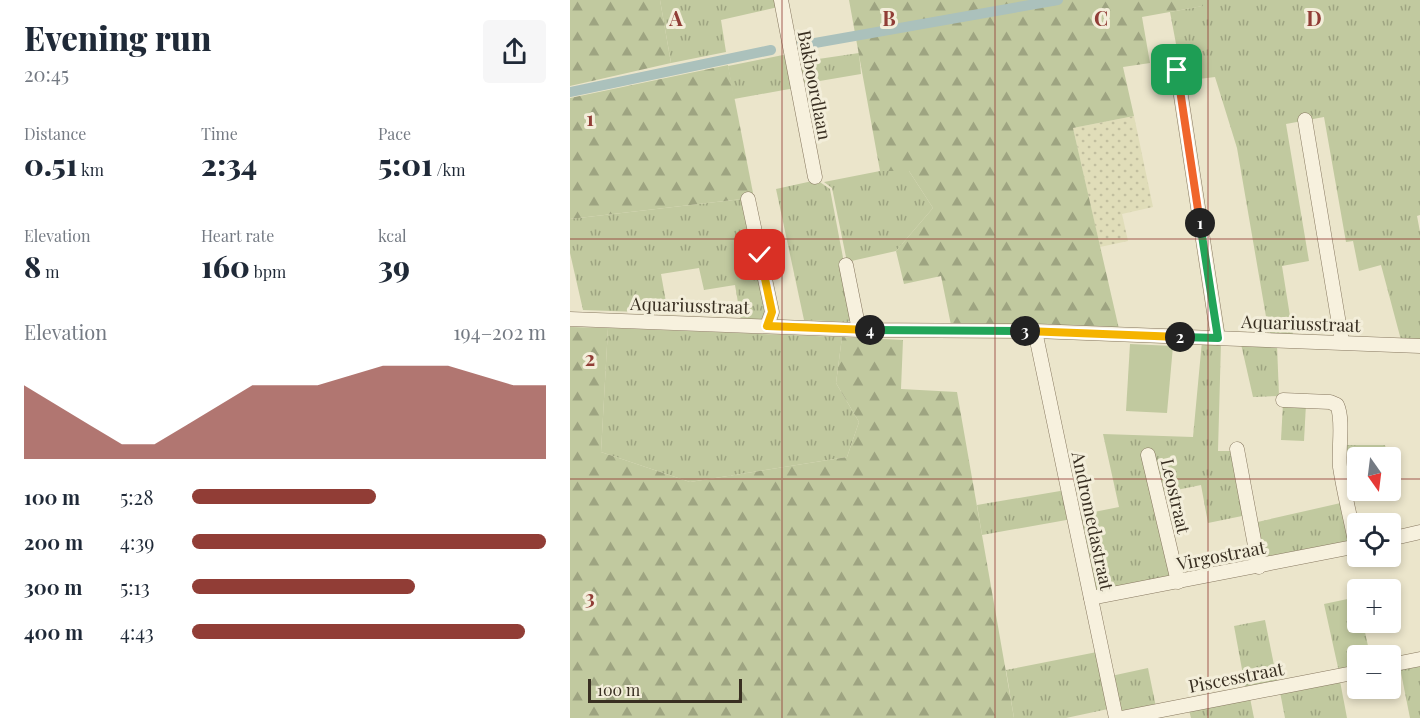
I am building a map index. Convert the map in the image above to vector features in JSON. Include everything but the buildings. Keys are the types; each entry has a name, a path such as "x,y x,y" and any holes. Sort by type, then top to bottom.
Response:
{"street":[{"name":"Bakboordlaan","path":"780,0 815,177"},
{"path":"1177,70 1218,338"},
{"path":"1305,120 1342,342"},
{"path":"748,199 772,312 767,326"},
{"path":"846,265 859,330"},
{"name":"Aquariusstraat","path":"570,319 859,330 1035,331 1420,346"},
{"name":"Andromedastraat","path":"1035,331 1116,718"},
{"path":"1282,400 1330,402 1337,405 1340,412 1338,441 1340,468 1350,513"},
{"path":"1237,449 1259,567"},
{"name":"Leostraat","path":"1148,454 1178,582"},
{"path":"1401,536 1420,532"},
{"name":"Virgostraat","path":"1091,598 1347,548"},
{"path":"1401,663 1420,660"},
{"name":"Piscesstraat","path":"1121,718 1347,674"}],"shaded area":[{"path":"1134,116 1153,207 1122,214 1128,241 1100,247 1073,128"}],"green space":[{"path":"570,0 660,0 671,63 570,86"},
{"path":"660,0 777,0 778,7 721,20 726,52 671,63"},
{"path":"849,0 1202,0 1203,6 1142,17 1150,63 1123,67 1134,116 1073,128 1119,329 951,325 941,276 904,284 896,251 933,208 909,171 880,171"},
{"path":"1202,0 1420,0 1420,215 1417,216 1420,232 1420,341 1401,340 1381,265 1359,271 1353,241 1346,242 1324,117 1286,124 1309,261 1282,266 1293,335 1269,334 1237,148 1215,77 1183,81 1170,12 1202,6"},
{"path":"859,53 861,74 802,84 798,62"},
{"path":"788,54 795,88 734,99 728,66"},
{"path":"728,65 753,193 742,199 570,219 570,98"},
{"path":"880,171 909,171 933,208 896,251 847,262 832,188 824,182"},
{"path":"817,180 830,189 844,263 851,319 848,322 804,320 776,189"},
{"path":"742,199 767,311 764,321 741,320 735,285 704,290 699,268 661,274 668,313 583,310 570,253 570,219"},
{"path":"570,327 608,328 601,452 690,482 847,457 859,422 836,383 842,337 903,340 901,389 957,392 1014,718 570,718"},
{"path":"608,328 842,337 836,383 859,422 847,457 690,482 601,452"},
{"path":"1202,341 1221,342 1218,451 1234,451 1247,515 1208,523 1201,485 1162,493 1172,576 1100,591 1096,589 1079,515 1119,507 1103,434 1193,437"},
{"path":"1130,344 1173,346 1167,413 1126,411"},
{"path":"1241,344 1277,345 1279,396 1253,397"},
{"path":"1283,403 1306,404 1304,441 1281,440"},
{"path":"1341,445 1385,445 1386,447 1347,447 1347,491"},
{"path":"1066,490 1072,519 982,535 977,505"},
{"path":"1345,502 1347,544 1261,561 1253,523"},
{"path":"1347,599 1347,633 1365,633 1368,645 1347,645 1347,671 1339,672 1324,604"},
{"path":"1265,620 1278,685 1246,691 1234,626"},
{"path":"1097,652 1108,709 1066,718 1014,718 1006,670"},
{"path":"1420,664 1420,718 1410,718 1401,668"},
{"path":"1148,668 1156,707 1122,713 1111,676"},
{"path":"1340,681 1347,718 1285,718 1280,692"},
{"path":"1250,698 1254,718 1191,718 1189,710"}],"waterway":[{"path":"798,46 1058,0"},
{"path":"570,92 771,50"}],"route":[{"path":"760,255 772,312 767,326 952,332 1035,331 1218,338 1177,70"}]}
